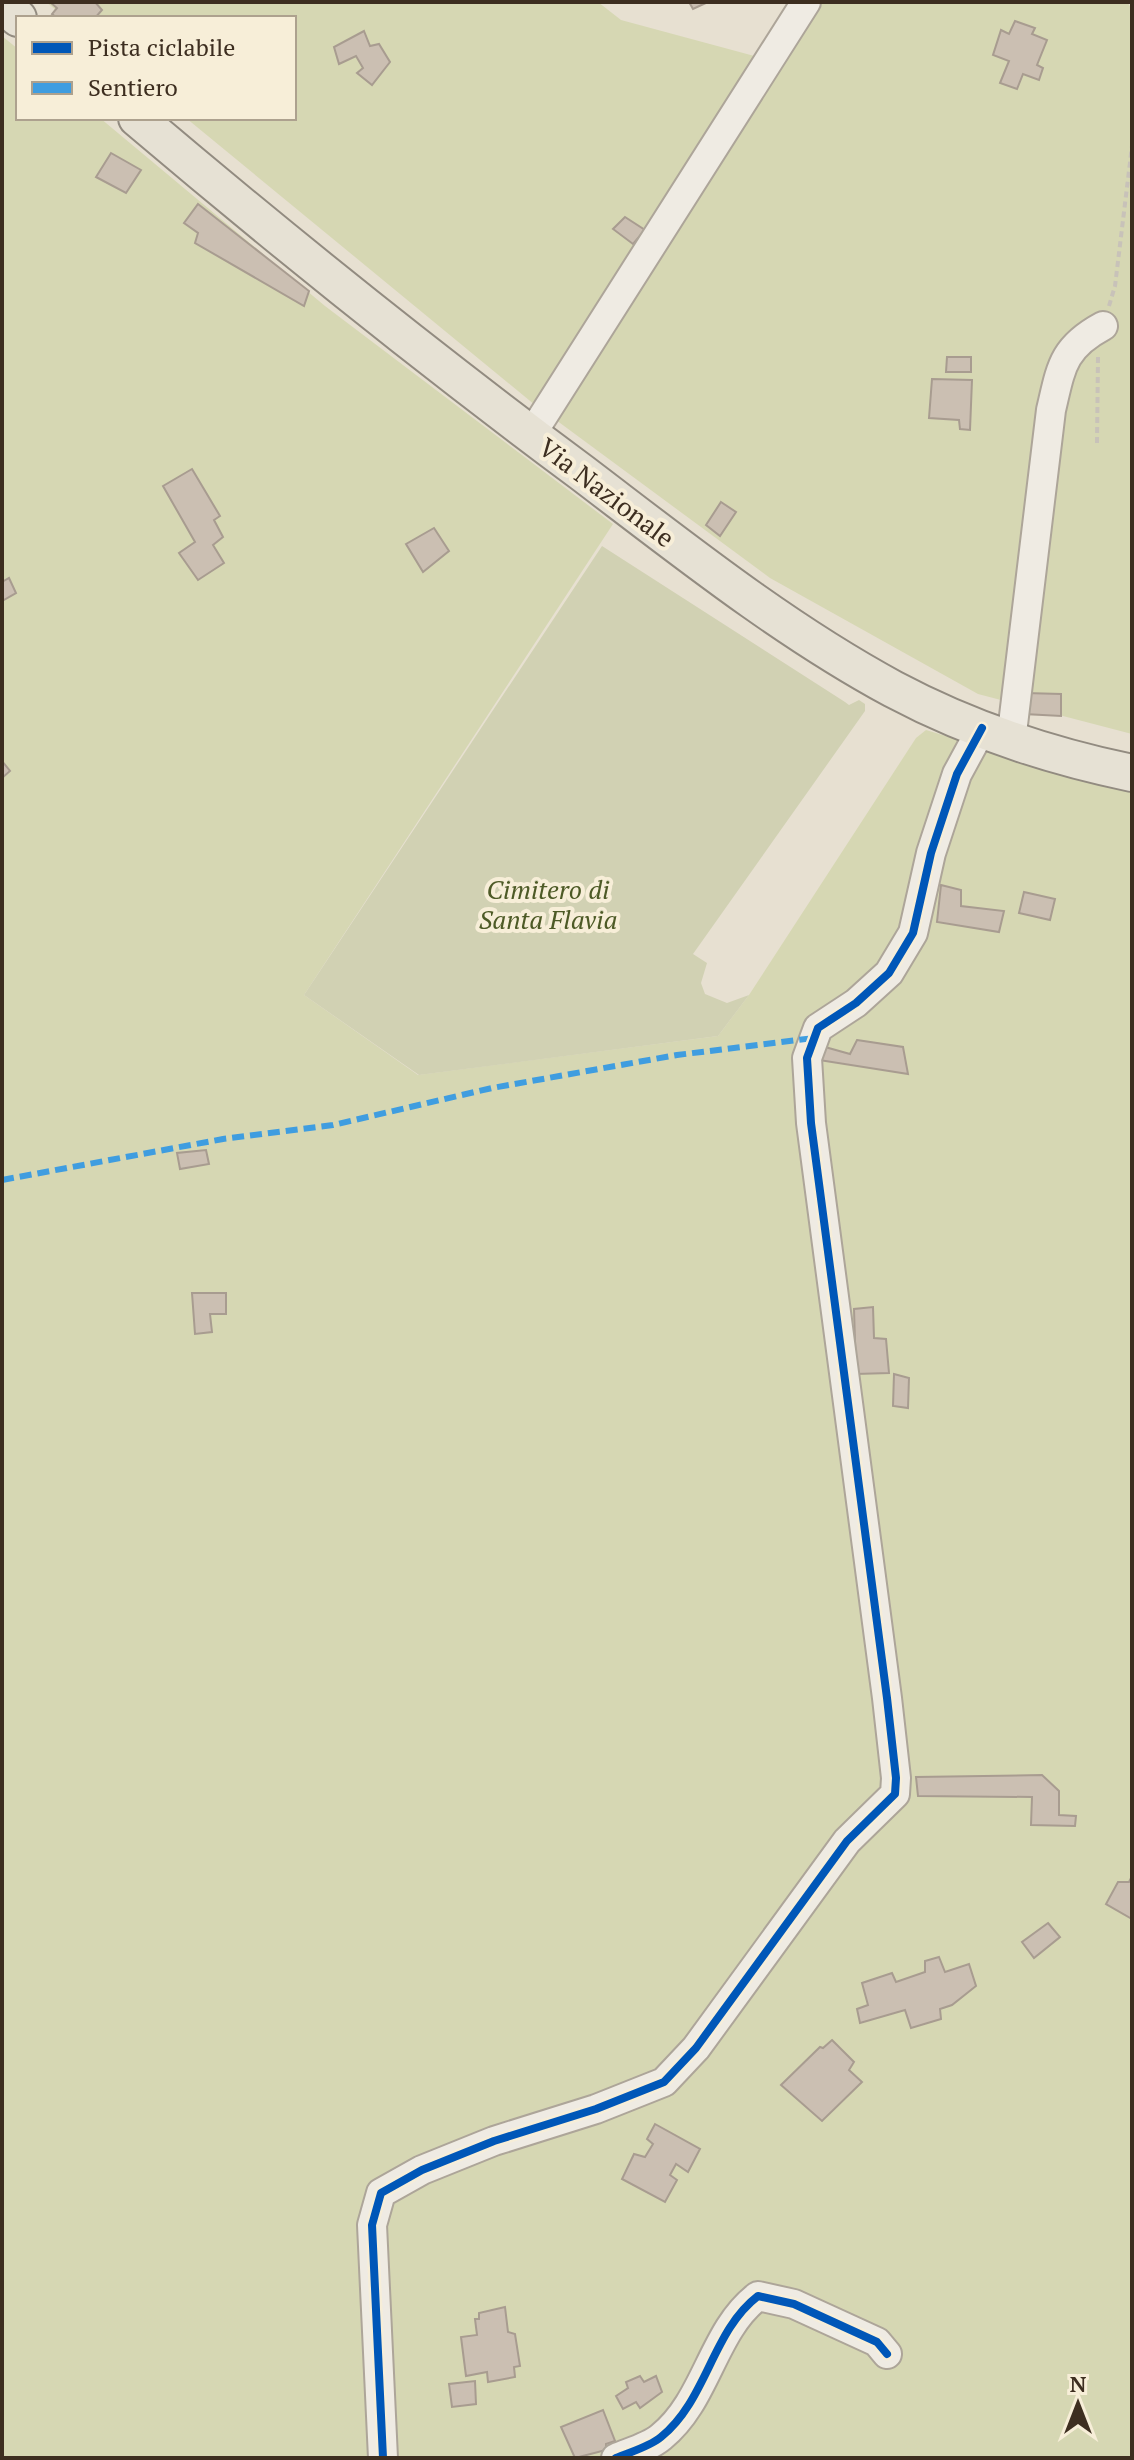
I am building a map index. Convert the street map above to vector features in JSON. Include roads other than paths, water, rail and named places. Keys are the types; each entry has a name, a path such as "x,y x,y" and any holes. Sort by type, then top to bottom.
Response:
{"main road":[{"name":"Via Nazionale","path":"139,120 289,247 531,435 711,570 827,649 894,690 997,734 1070,760 1132,773"}],"street":[{"path":"531,435 806,2"},
{"path":"383,2458 372,2225 381,2193 422,2170 480,2147 596,2109 664,2082 696,2048 847,1841 895,1794 887,1698 811,1123 807,1058 818,1028 856,1003 889,973 913,933 931,853 957,774 997,734 1051,410 1064,358 1088,334 1103,326"},
{"path":"616,2458 659,2439 683,2415 740,2309 758,2296 794,2304 877,2342 887,2354"}],"park label":[{"name":"Cimitero di Santa Flavia","path":"548,904"}]}
